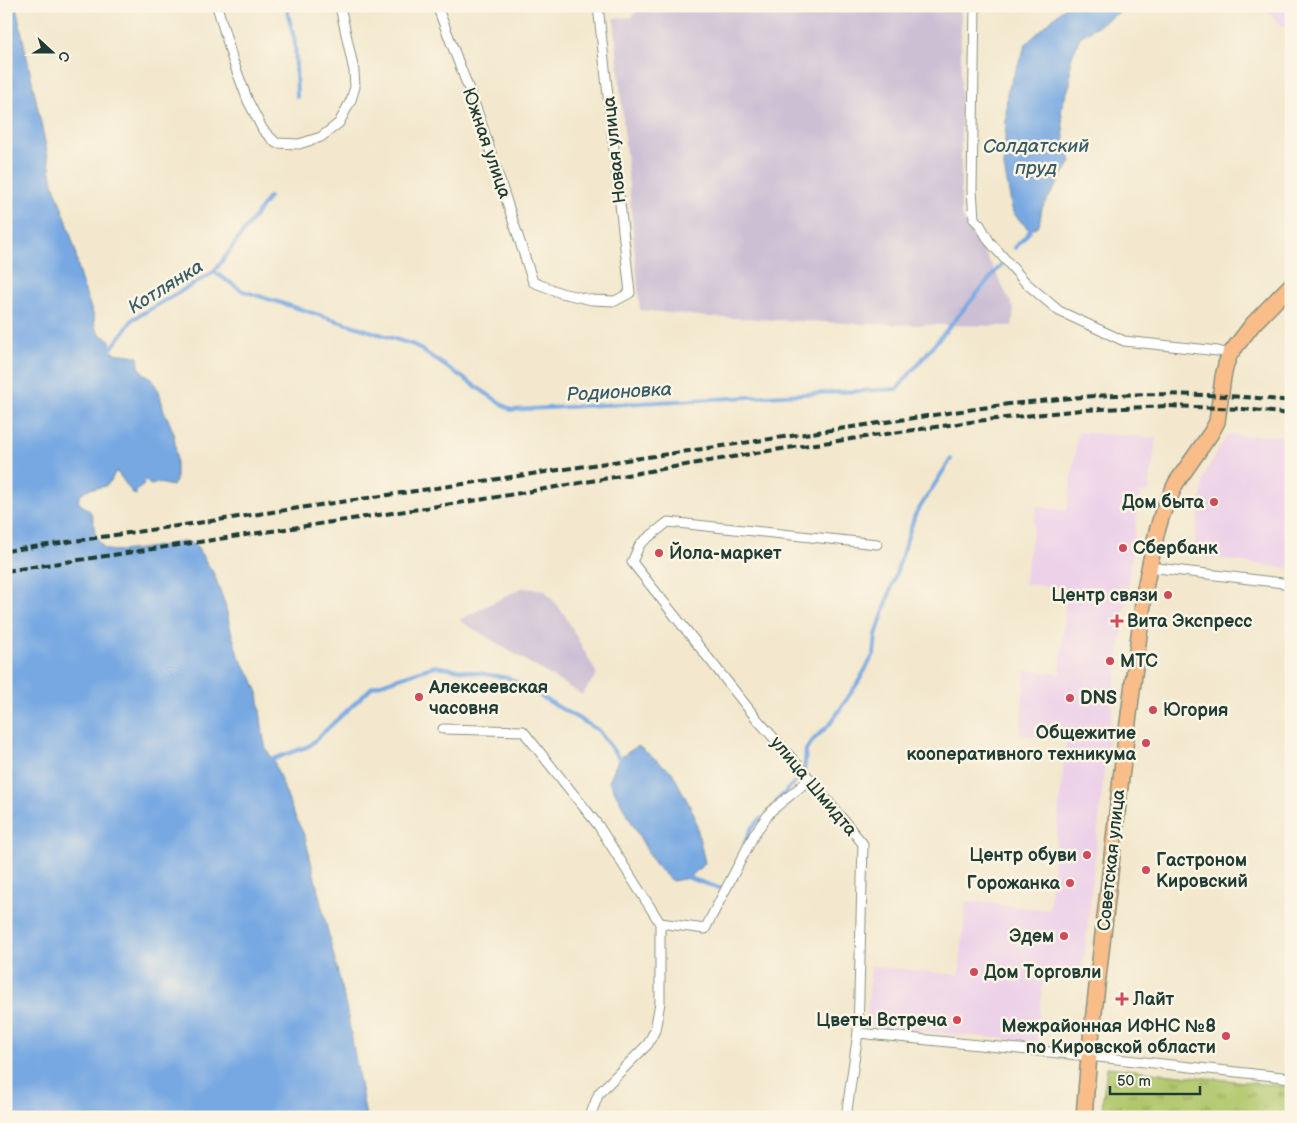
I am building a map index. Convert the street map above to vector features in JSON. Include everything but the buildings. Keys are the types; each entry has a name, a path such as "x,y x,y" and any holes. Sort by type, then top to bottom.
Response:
{"main road":[{"name":"Советская улица","path":"1084,1117 1089,1056 1121,778 1145,588 1156,535 1162,514 1179,479 1218,422 1223,377 1230,354 1253,324 1291,285"}],"street":[{"path":"217,6 233,61 248,101 263,130 276,143 299,144 320,137 339,123 351,100 355,87 354,71 340,6"},
{"name":"Южная улица","path":"437,6 478,113 533,282 561,293 592,300 615,301 630,293"},
{"name":"Новая улица","path":"598,6 630,293"},
{"path":"976,6 972,189 974,219 980,225 989,241 1026,283 1059,311 1090,326 1124,341 1218,351 1230,354"},
{"name":"улица Шмидта","path":"846,1117 858,1033 863,844 810,779 756,718 632,562 640,544 668,522 877,544"},
{"path":"1149,567 1291,584"},
{"path":"443,729 523,730 598,825 660,923 660,1003 655,1030 648,1044 599,1092 592,1111 592,1117"},
{"path":"660,923 705,929 755,833 771,810 810,779"},
{"path":"858,1033 1291,1078"}],"shaded area":[{"path":"642,6 961,6 961,215 991,264 1014,309 1012,326 865,324 710,317 640,310 614,18 631,17"},
{"path":"1261,6 1291,6 1291,34"},
{"path":"1078,432 1156,438 1149,492 1140,493 1104,773 1082,977 1044,973 1036,1042 866,1026 871,966 959,975 966,901 1049,910 1066,740 1020,735 1025,670 1060,674 1067,589 1024,584 1037,506 1067,511"},
{"path":"1227,435 1291,436 1291,569 1192,555 1205,472"},
{"path":"522,588 545,590 564,614 597,674 582,695 459,620"}],"green space":[{"path":"1107,1067 1291,1087 1291,1117 1102,1117"}],"water":[{"path":"6,6 16,6 53,183 67,222 80,277 94,317 95,327 102,336 110,340 110,350 138,357 139,366 143,373 152,378 159,391 164,411 174,434 176,478 172,486 159,483 150,485 145,480 143,482 144,485 136,491 136,495 133,494 118,473 115,472 109,483 105,486 84,491 78,500 91,513 96,537 105,549 111,551 132,550 186,541 196,546 214,574 225,604 238,655 252,678 258,693 266,749 273,759 293,812 305,837 346,1006 366,1117 6,1117"},
{"name":"Солдатский пруд","path":"1066,6 1129,6 1080,37 1070,61 1070,84 1061,109 1064,137 1071,162 1042,208 1039,225 1030,231 1013,213 1004,167 1007,93 1026,44"},
{"path":"638,746 672,772 694,814 705,863 689,878 672,881 655,865 609,781 619,758"}],"waterway":[{"name":"Котлянка","path":"286,6 295,42 297,97"},
{"name":"Котлянка","path":"110,350 133,319 214,272 269,197"},
{"name":"Родионовка","path":"1015,248 1030,231 1030,227"},
{"name":"Родионовка","path":"214,272 243,291 414,345 511,410 897,389 1001,265"},
{"path":"776,802 804,772 806,750 814,739 830,724 857,684 874,654 876,635 915,515 951,459"},
{"path":"273,759 309,746 372,687 435,666 509,678 598,730 622,762"},
{"path":"744,845 751,829 761,818"},
{"path":"687,873 689,878 725,890"}],"railway":[{"path":"6,551 1009,404 1089,396 1138,394 1182,394 1291,401"},
{"path":"6,571 485,499 774,450 977,421 1081,410 1168,406 1243,409 1291,414"}],"place":[{"name":"Дом быта","path":"1214,502"},
{"name":"Сбербанк","path":"1123,548"},
{"name":"Йола-маркет","path":"659,553"},
{"name":"Центр связи","path":"1168,595"},
{"name":"Вита Экспресс","path":"1117,621"},
{"name":"МТС","path":"1110,661"},
{"name":"Алексеевская часовня","path":"419,697"},
{"name":"DNS","path":"1070,698"},
{"name":"Югория","path":"1153,710"},
{"name":"Общежитие кооперативного техникума","path":"1146,743"},
{"name":"Центр обуви","path":"1087,855"},
{"name":"Гастроном Кировский","path":"1146,870"},
{"name":"Горожанка","path":"1070,883"},
{"name":"Эдем","path":"1064,936"},
{"name":"Дом Торговли","path":"974,972"},
{"name":"Лайт","path":"1122,999"},
{"name":"Цветы Встреча","path":"957,1020"},
{"name":"Межрайонная ИФНС №8 по Кировской области","path":"1226,1036"}]}
